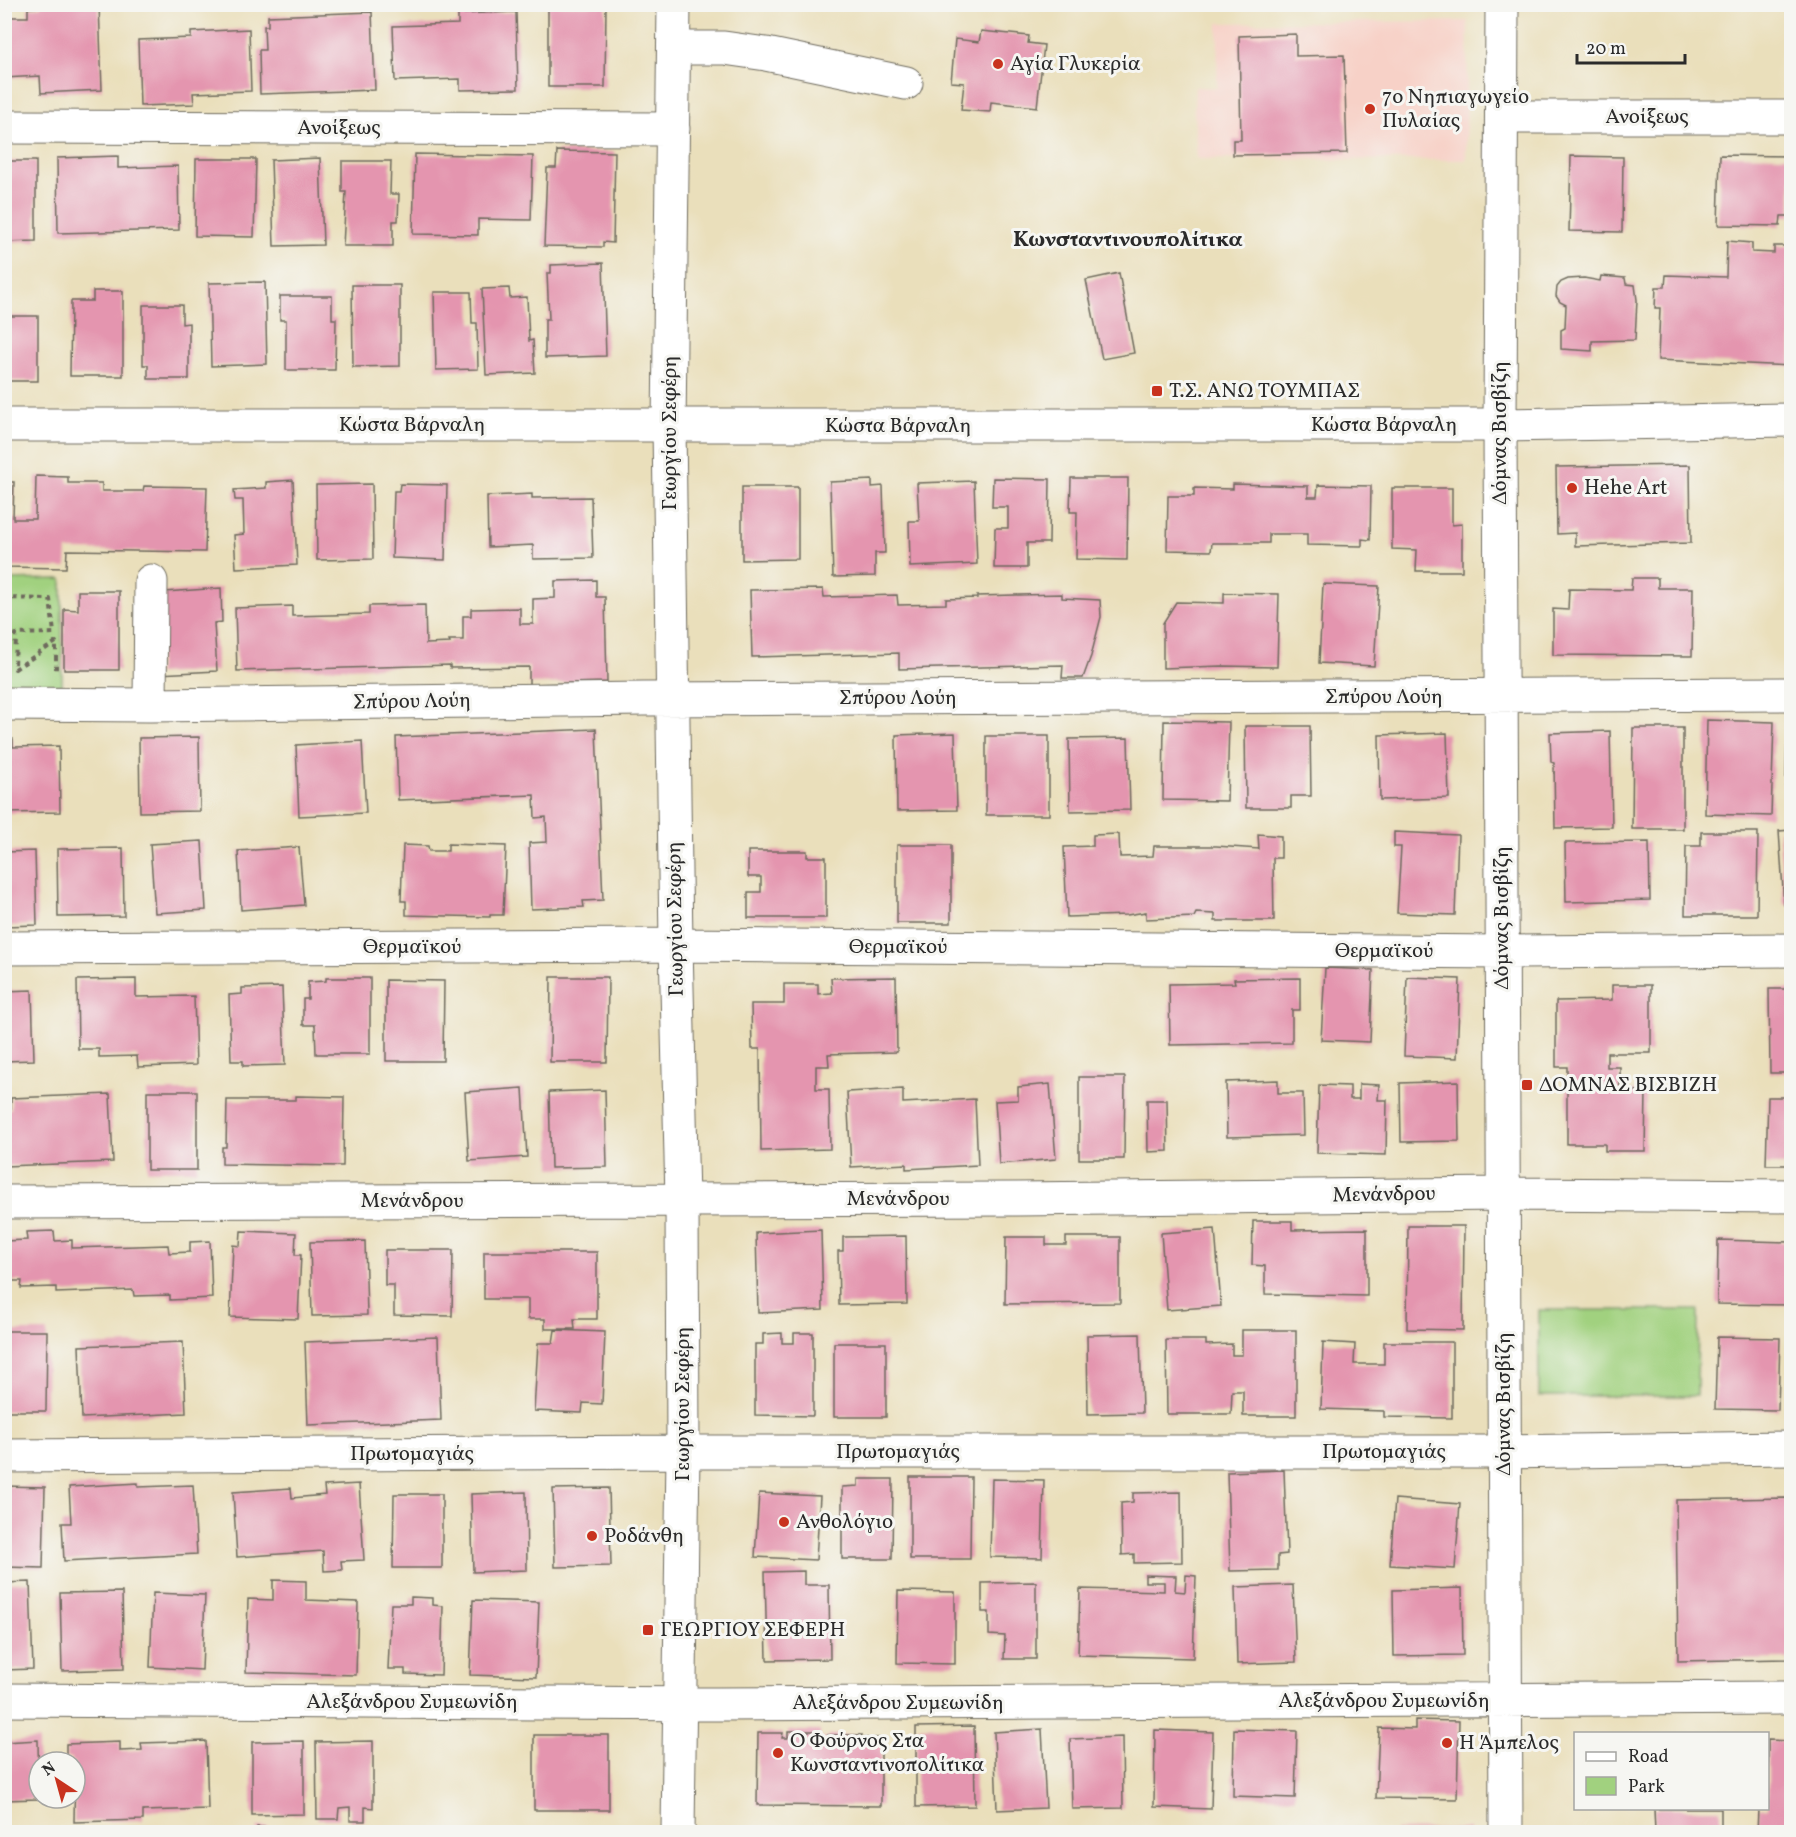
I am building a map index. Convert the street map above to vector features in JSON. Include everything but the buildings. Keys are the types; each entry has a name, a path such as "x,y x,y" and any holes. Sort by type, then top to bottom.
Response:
{"street":[{"name":"Γεωργίου Σεφέρη","path":"674,4 669,426 682,1200 683,1452 678,1833"},
{"name":"Δόμνας Βισβίζη","path":"1502,4 1500,425 1506,1833"},
{"path":"674,48 724,48 766,54 906,83"},
{"name":"Ανοίξεως","path":"1502,117 1791,117"},
{"name":"Ανοίξεως","path":"4,127 673,129"},
{"name":"Κώστα Βάρναλη","path":"4,425 1500,425 1791,420"},
{"path":"150,705 151,581"},
{"name":"Σπύρου Λούη","path":"4,704 150,705 672,699 1791,694"},
{"name":"Θερμαϊκού","path":"4,948 676,945 1502,952 1791,950"},
{"name":"Μενάνδρου","path":"4,1202 1017,1199 1503,1194 1791,1196"},
{"name":"Πρωτομαγιάς","path":"4,1456 683,1452 1504,1452 1791,1448"},
{"name":"Αλεξάνδρου Συμεωνίδη","path":"4,1700 680,1703 1791,1698"}],"path":[{"path":"4,598 50,599 54,633 16,634 15,669 56,642 57,705"}],"shaded area":[{"path":"1468,21 1466,160 1197,159 1195,87 1217,88 1218,23"}],"green space":[{"path":"62,579 62,686 5,686 5,580"},
{"path":"1539,1310 1698,1310 1697,1396 1539,1396"}],"place":[{"name":"Αγία Γλυκερία","path":"998,64"},
{"name":"7ο Νηπιαγωγείο Πυλαίας","path":"1370,109"},
{"name":"Τ.Σ. ΑΝΩ ΤΟΥΜΠΑΣ","path":"1157,391"},
{"name":"Hehe Art","path":"1572,488"},
{"name":"ΔΟΜΝΑΣ ΒΙΣΒΙΖΗ","path":"1527,1085"},
{"name":"Ανθολόγιο","path":"784,1522"},
{"name":"Ροδάνθη","path":"592,1536"},
{"name":"ΓΕΩΡΓΙΟΥ ΣΕΦΕΡΗ","path":"648,1630"},
{"name":"Η Άμπελος","path":"1447,1743"},
{"name":"Ο Φούρνος Στα Κωνσταντινοπολίτικα","path":"778,1753"}],"district":[{"name":"Κωνσταντινουπολίτικα","path":"1128,240"}]}
